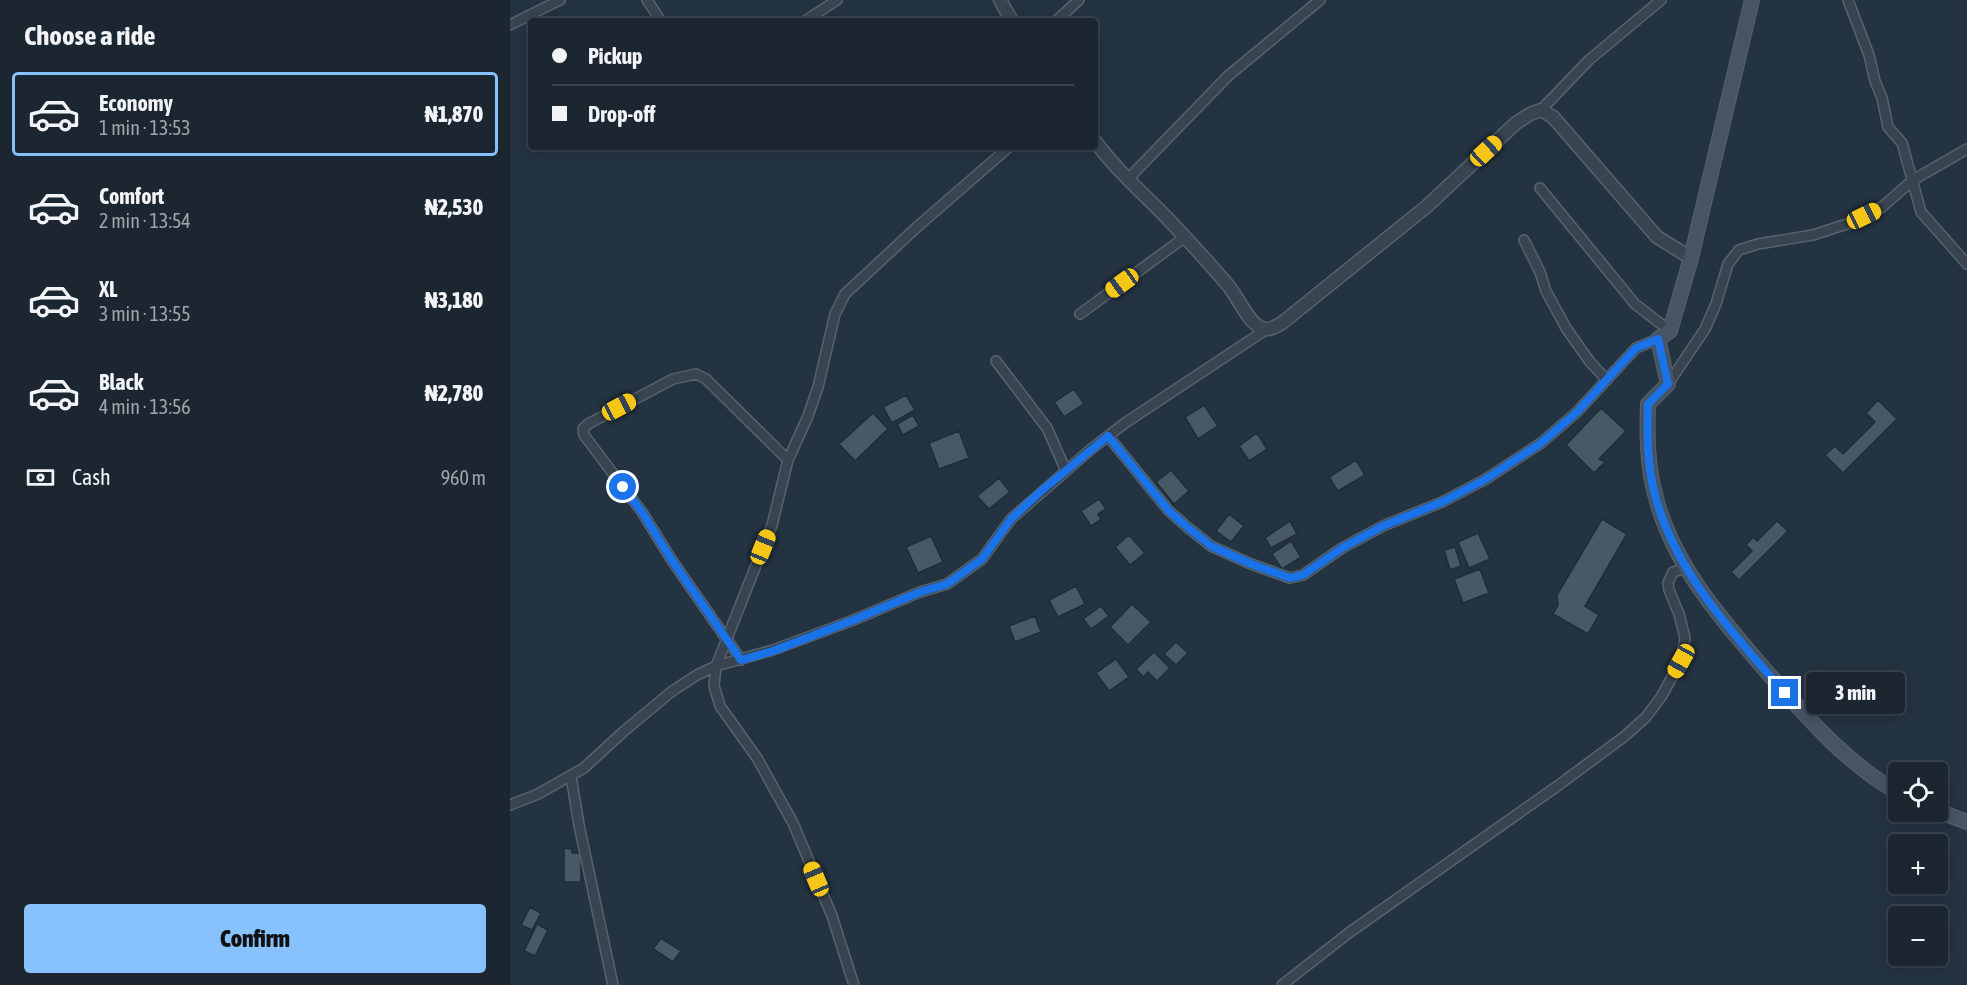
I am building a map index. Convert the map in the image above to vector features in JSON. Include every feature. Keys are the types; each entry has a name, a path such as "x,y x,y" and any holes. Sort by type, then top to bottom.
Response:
{"main road":[{"path":"1752,0 1690,258 1664,335 1668,384 1648,404 1649,464 1655,496 1667,528 1687,568 1720,616 1814,725 1860,765 1888,785"},
{"path":"1948,815 1967,822"}],"street":[{"path":"510,25 560,0"},
{"path":"647,0 659,18"},
{"path":"810,18 837,0"},
{"path":"1000,0 1010,18"},
{"path":"1059,18 1079,0"},
{"path":"1128,179 1228,76 1320,0"},
{"path":"510,805 538,794 584,768 671,692 697,675 716,666 773,651 920,592 947,584 982,559 1011,519 1108,436 1267,329 1282,322 1426,207 1516,123 1542,110 1589,60 1661,0"},
{"path":"1848,0 1869,55 1888,127 1902,142 1922,212 1967,264"},
{"path":"1542,110 1553,117 1657,237 1690,258"},
{"path":"1098,145 1109,160 1229,285 1258,326 1267,329"},
{"path":"1668,384 1705,329 1716,304 1728,264 1739,250 1758,244 1813,235 1847,224 1882,207 1913,180 1967,149"},
{"path":"854,985 832,916 793,823 757,758 720,706 714,686 716,666 772,525 788,460 818,387 835,314 845,294 917,227 1006,150"},
{"path":"1108,436 1169,511 1211,546 1290,578 1303,575 1342,548 1383,526 1442,502 1486,479 1541,443 1577,412 1636,348 1664,335 1635,304 1540,188"},
{"path":"1080,314 1185,237"},
{"path":"1524,240 1540,272 1546,291 1566,328 1590,362 1607,380"},
{"path":"996,361 1047,428 1066,471"},
{"path":"741,660 698,600 642,512 584,435 583,429 588,424 673,379 696,375 706,379 788,460"},
{"path":"1282,985 1350,932 1556,787 1625,736 1646,717 1661,697 1681,661 1685,638 1668,583 1673,572 1687,568"},
{"path":"571,776 579,825 613,985"}],"building":[{"path":"1074,389 1084,404 1064,417 1054,402"},
{"path":"906,395 915,410 892,423 883,407"},
{"path":"1878,400 1897,419 1843,473 1825,455 1835,446 1843,454 1875,422 1866,413"},
{"path":"1204,405 1218,426 1198,439 1185,417"},
{"path":"1601,408 1626,431 1599,459 1605,462 1594,473 1566,445"},
{"path":"873,413 888,429 855,461 839,444"},
{"path":"913,415 919,426 903,435 897,424"},
{"path":"959,431 969,458 939,469 929,443"},
{"path":"1257,433 1267,449 1249,461 1239,446"},
{"path":"1356,460 1365,475 1338,491 1329,477"},
{"path":"1171,470 1189,491 1174,504 1156,482"},
{"path":"999,478 1010,492 989,509 977,496"},
{"path":"1099,499 1106,509 1098,514 1101,519 1091,526 1081,511"},
{"path":"1229,514 1244,526 1231,542 1216,531"},
{"path":"1602,519 1627,534 1585,606 1599,615 1588,634 1553,614 1558,605 1557,595"},
{"path":"1290,521 1297,534 1271,548 1265,538"},
{"path":"1777,521 1788,531 1739,580 1731,572 1752,551 1746,545 1753,537 1757,541"},
{"path":"1478,533 1490,559 1469,568 1458,542"},
{"path":"1129,535 1145,553 1130,565 1115,547"},
{"path":"931,536 943,562 918,573 906,547"},
{"path":"1291,541 1301,557 1282,569 1272,554"},
{"path":"1455,547 1461,566 1450,570 1444,550"},
{"path":"1480,569 1489,593 1463,603 1454,579"},
{"path":"1076,586 1085,604 1058,617 1049,600"},
{"path":"1132,604 1151,622 1128,645 1110,627"},
{"path":"1101,606 1109,616 1091,629 1083,619"},
{"path":"1035,616 1041,632 1015,642 1009,626"},
{"path":"1176,642 1188,653 1176,665 1164,654"},
{"path":"1154,652 1170,668 1157,681 1148,672 1143,677 1136,669"},
{"path":"1116,659 1129,677 1109,691 1096,673"},
{"path":"564,848 572,849 572,853 581,853 581,882 564,882"},
{"path":"530,907 541,913 532,930 521,925"},
{"path":"537,924 548,930 535,956 524,951"},
{"path":"661,938 681,951 673,962 653,949"}],"route":[{"path":"623,487 741,660 773,651 920,592 947,584 982,559 1011,519 1108,436 1169,511 1211,546 1290,578 1303,575 1342,548 1383,526 1442,502 1486,479 1541,443 1577,412 1636,348 1658,339 1668,384 1648,404 1649,464 1655,496 1678,553 1693,578 1720,616 1785,693"}]}
